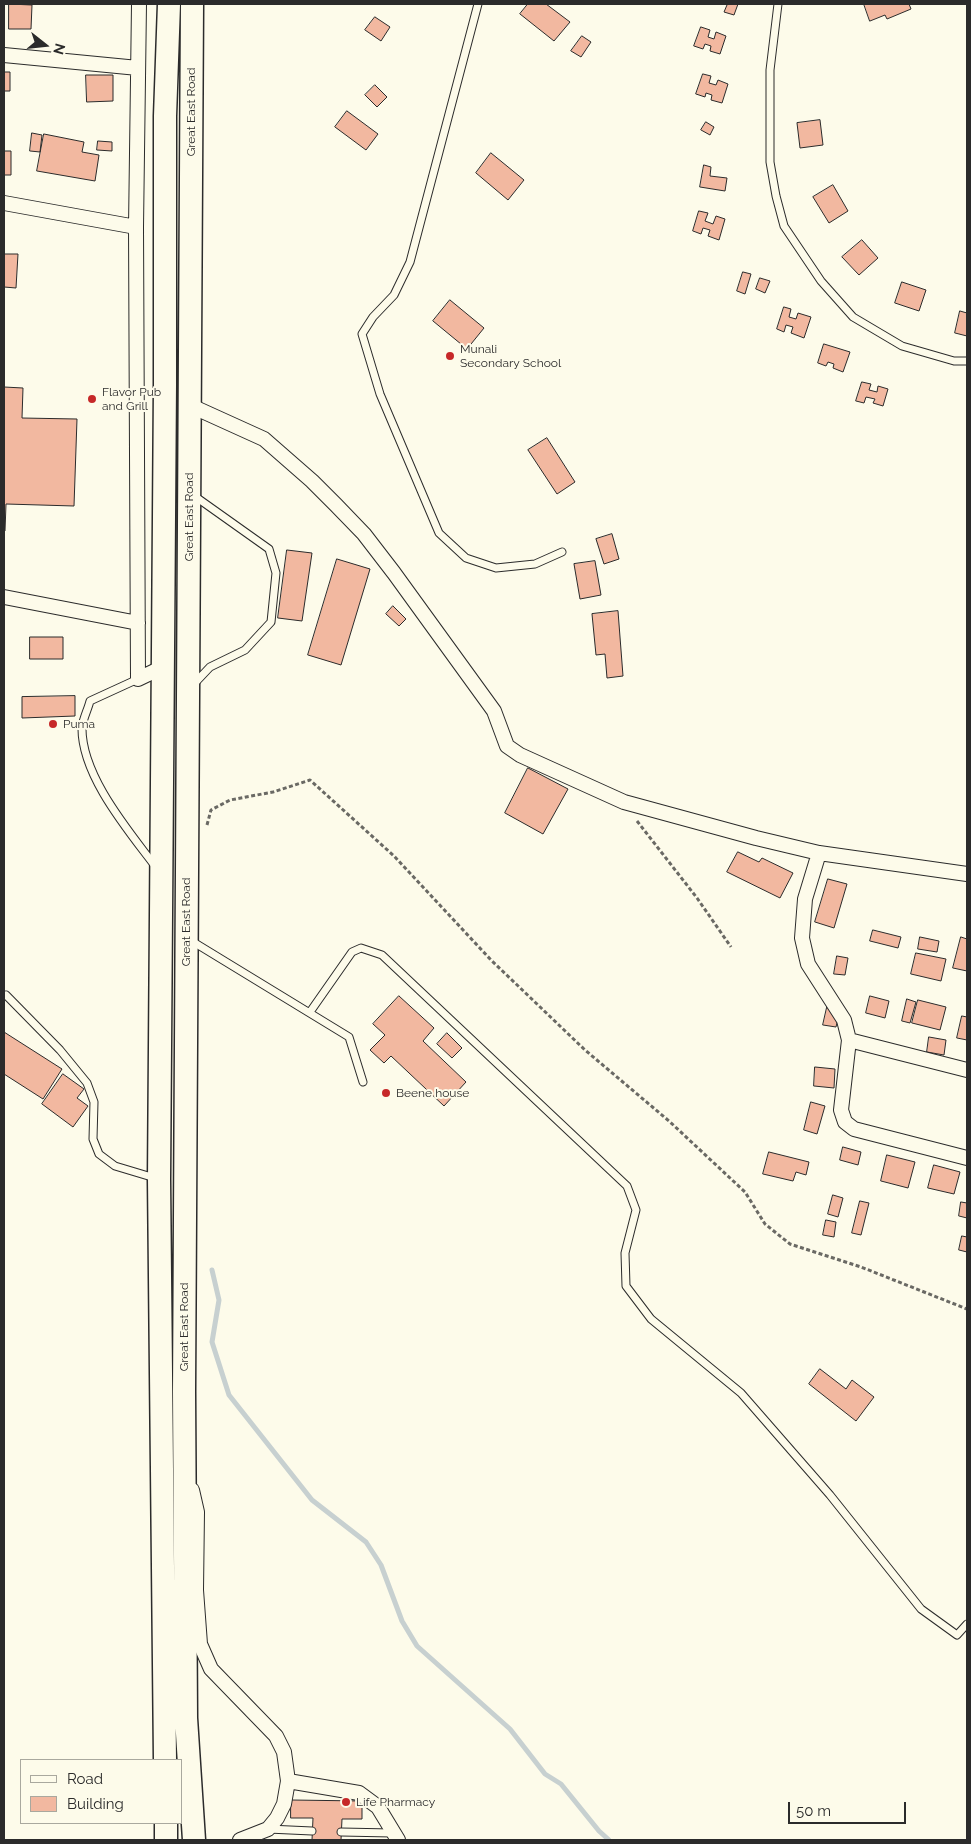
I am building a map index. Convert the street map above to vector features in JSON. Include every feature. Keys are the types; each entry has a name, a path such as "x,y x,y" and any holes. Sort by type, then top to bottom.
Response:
{"main road":[{"name":"Great East Road","path":"165,1759 159,1179 165,384 165,116 169,4"},
{"name":"Great East Road","path":"192,4 184,1455 186,1718 194,1840"},
{"path":"166,1824 166,1840"}],"street":[{"path":"139,4 136,227 138,679 163,667"},
{"path":"4,55 138,68"},
{"path":"4,203 136,227"},
{"path":"189,405 264,439 312,481 364,534 494,711 507,746 520,755 624,802 756,838 819,853 967,874"},
{"path":"4,598 138,623"},
{"path":"819,853 805,899 802,938 808,964 844,1020 850,1040 841,1110 844,1122 854,1129 967,1158"},
{"path":"850,1040 967,1070"},
{"path":"184,1455 197,1512 196,1590 200,1644 211,1669 276,1736 284,1752 288,1781 284,1804 278,1818 268,1829 240,1840"},
{"path":"288,1781 358,1793 378,1807 395,1837"}],"lane":[{"path":"478,4 410,262 394,295 373,317 362,334 380,394 439,533 466,558 496,568 534,564 562,552"},
{"path":"778,4 770,70 770,162 784,226 820,281 853,317 902,346 954,361 967,361"},
{"path":"188,689 210,667 245,650 271,622 276,573 269,549 189,492"},
{"path":"138,679 90,702 82,726 86,756 112,809 161,874"},
{"path":"186,937 349,1037 363,1082"},
{"path":"310,1012 352,952 361,948 382,955 627,1186 636,1210 625,1253 626,1286 651,1319 741,1393 830,1495 921,1609 956,1635 967,1624"},
{"path":"6,995 60,1050 88,1083 94,1102 93,1139 99,1154 115,1166 159,1179"},
{"path":"268,1829 312,1832"},
{"path":"341,1832 395,1837"}],"path":[{"path":"206,829 211,810 230,800 273,792 310,780 394,856 491,960 585,1050 669,1121 745,1192 765,1224 790,1244 861,1268 967,1309"},
{"path":"624,802 697,898 731,947"}],"building":[{"path":"9,4 32,5 31,29 9,29"},
{"path":"528,4 546,4 570,22 554,41 520,14"},
{"path":"722,4 738,4 734,15 724,12 727,5"},
{"path":"864,4 909,4 911,9 887,19 885,15 870,21"},
{"path":"375,17 390,27 381,41 365,30"},
{"path":"701,27 710,30 708,37 714,39 716,32 726,36 720,54 710,51 711,46 705,44 703,49 694,46"},
{"path":"582,36 591,42 581,57 571,51"},
{"path":"4,72 10,72 10,91 4,91"},
{"path":"703,74 711,76 709,83 716,85 718,80 728,84 722,103 711,100 712,95 706,93 705,97 696,94"},
{"path":"86,75 113,75 113,101 87,102"},
{"path":"375,85 387,97 377,107 365,95"},
{"path":"347,111 378,134 366,150 335,127"},
{"path":"820,120 823,145 800,148 797,123"},
{"path":"706,122 714,127 710,135 701,130"},
{"path":"32,133 42,135 40,152 30,151"},
{"path":"44,134 84,142 82,152 99,155 95,181 37,171"},
{"path":"98,141 112,142 112,151 97,150"},
{"path":"4,151 11,151 11,175 4,175"},
{"path":"491,153 524,180 508,200 476,173"},
{"path":"704,165 711,167 710,176 727,178 725,191 700,187"},
{"path":"833,185 848,211 829,223 813,197"},
{"path":"699,211 708,213 705,221 713,224 716,216 725,219 719,240 708,236 710,230 703,228 701,234 693,231"},
{"path":"862,240 878,258 859,275 842,257"},
{"path":"4,254 18,254 16,288 4,287"},
{"path":"743,272 751,274 745,294 737,291"},
{"path":"760,278 770,281 765,293 756,289"},
{"path":"902,282 926,290 919,311 895,303"},
{"path":"450,300 484,328 467,349 433,321"},
{"path":"784,307 791,309 789,317 796,319 798,313 811,317 804,338 791,333 793,327 786,325 784,332 777,329"},
{"path":"960,311 967,313 967,336 955,333"},
{"path":"824,344 850,352 843,372 833,368 834,364 828,362 826,366 818,363"},
{"path":"862,382 871,384 869,390 877,392 878,386 888,389 883,406 873,403 875,399 866,397 864,403 856,401"},
{"path":"4,387 23,388 22,418 77,419 74,506 6,504 5,531 4,531"},
{"path":"547,438 575,482 557,494 528,450"},
{"path":"612,534 619,559 604,564 596,539"},
{"path":"287,550 312,553 302,621 278,618"},
{"path":"337,559 370,569 341,665 308,655"},
{"path":"595,561 601,595 580,599 574,564"},
{"path":"393,606 406,619 399,626 386,614"},
{"path":"618,611 623,676 607,678 605,654 596,655 592,614"},
{"path":"30,637 63,637 63,659 30,659"},
{"path":"75,696 75,716 22,718 22,697"},
{"path":"528,768 568,789 543,834 505,813"},
{"path":"738,852 759,862 762,858 793,873 780,898 727,872"},
{"path":"828,879 847,884 834,928 815,922"},
{"path":"873,930 901,937 898,948 870,941"},
{"path":"920,937 939,941 937,952 918,949"},
{"path":"961,937 967,939 967,971 953,968"},
{"path":"916,953 946,959 941,981 911,974"},
{"path":"837,956 848,958 845,975 834,974"},
{"path":"399,996 434,1028 423,1041 466,1082 444,1106 391,1056 384,1063 370,1050 385,1035 373,1024"},
{"path":"870,996 889,1001 885,1018 866,1013"},
{"path":"907,999 916,1002 910,1023 902,1021"},
{"path":"918,1000 946,1007 940,1030 912,1023"},
{"path":"828,1003 841,1006 836,1027 823,1025"},
{"path":"962,1016 967,1017 967,1040 957,1038"},
{"path":"4,1032 62,1069 43,1099 4,1074"},
{"path":"447,1033 462,1048 452,1058 437,1044"},
{"path":"929,1037 946,1040 944,1055 927,1052"},
{"path":"815,1067 835,1069 834,1088 814,1086"},
{"path":"63,1074 84,1089 77,1098 88,1106 73,1127 42,1104"},
{"path":"811,1102 825,1106 817,1134 804,1130"},
{"path":"843,1147 861,1152 858,1165 840,1160"},
{"path":"769,1152 809,1162 806,1175 796,1172 793,1181 763,1174"},
{"path":"887,1155 915,1162 908,1188 881,1181"},
{"path":"934,1165 960,1172 954,1194 928,1188"},
{"path":"833,1195 843,1198 838,1217 828,1214"},
{"path":"860,1201 869,1203 861,1235 852,1233"},
{"path":"961,1202 967,1203 967,1218 959,1216"},
{"path":"826,1220 836,1222 834,1237 823,1235"},
{"path":"962,1236 967,1237 967,1252 959,1250"},
{"path":"820,1369 846,1389 852,1380 874,1397 856,1421 809,1384"},
{"path":"291,1800 362,1801 362,1819 342,1819 341,1840 312,1840 313,1818 291,1818"}],"waterway":[{"path":"212,1270 219,1300 212,1342 229,1395 312,1500 366,1542 381,1565 402,1621 417,1646 510,1729 545,1774 561,1784 599,1831 609,1840"}],"place":[{"name":"Munali Secondary School","path":"450,356"},
{"name":"Flavor Pub and Grill","path":"92,399"},
{"name":"Puma","path":"53,724"},
{"name":"Beene house","path":"386,1093"},
{"name":"Life Pharmacy","path":"346,1802"}]}
